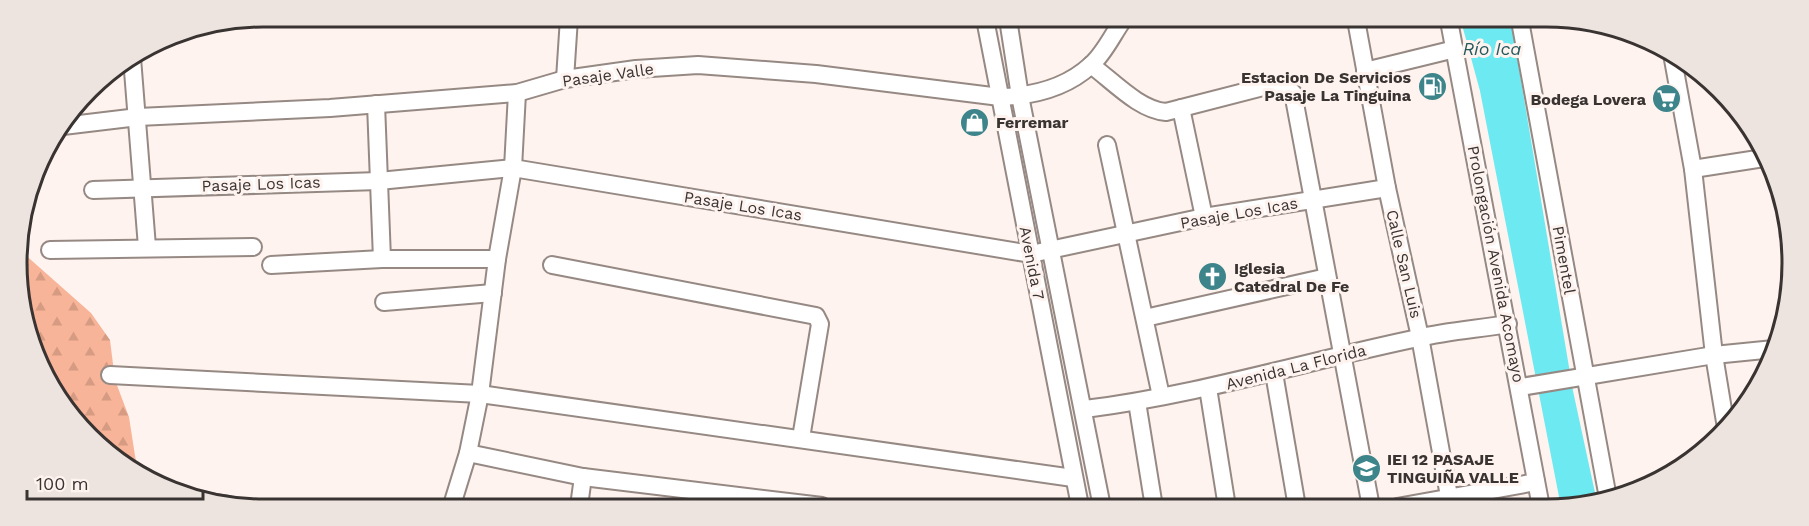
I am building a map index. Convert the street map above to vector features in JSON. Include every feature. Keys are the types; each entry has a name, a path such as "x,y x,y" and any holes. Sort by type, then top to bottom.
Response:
{"street":[{"path":"565,79 568,27"},
{"name":"Avenida 7","path":"987,27 1078,499"},
{"name":"Avenida 7","path":"1009,27 1020,96 1085,408 1101,499"},
{"name":"Pasaje Valle","path":"72,125 138,117 376,104 518,93 565,79 636,69 698,65 816,74 1000,97 1020,96 1056,87 1091,65 1118,27"},
{"name":"Calle San Luis","path":"1357,27 1387,188 1420,337 1449,499"},
{"name":"Prolongación Avenida Acomayo","path":"1450,27 1508,324 1526,386 1539,499"},
{"name":"Pimentel","path":"1521,27 1582,379 1606,491"},
{"path":"1365,71 1455,49"},
{"path":"1091,65 1149,108 1166,112 1275,84 1289,88 1295,98 1369,499"},
{"path":"1674,65 1693,169 1714,356 1724,418"},
{"path":"133,66 147,247"},
{"path":"454,499 468,453 480,394 497,259 513,168 518,93"},
{"path":"376,104 382,259"},
{"path":"1181,108 1204,217"},
{"path":"1107,145 1161,396"},
{"path":"1693,169 1758,159"},
{"name":"Pasaje Los Icas","path":"93,190 379,181 513,168 1031,254 1204,217 1387,188"},
{"path":"50,250 253,247"},
{"path":"270,265 382,259 497,259"},
{"path":"552,265 816,316 820,324 801,438"},
{"path":"1145,318 1327,277"},
{"path":"384,302 493,293"},
{"name":"Avenida La Florida","path":"1085,408 1137,402 1208,388 1274,374 1341,355 1420,337 1508,324"},
{"path":"1526,386 1765,350"},
{"path":"1274,374 1296,499"},
{"path":"110,375 480,394 1073,478"},
{"path":"1208,388 1226,499"},
{"path":"1137,402 1154,499"},
{"path":"468,453 706,499"},
{"path":"580,499 584,477"},
{"path":"1466,499 1536,482"}],"green space":[{"path":"27,257 91,313 110,340 115,380 129,417 136,461 107,440 86,419 67,394 51,367 35,324 29,294"}],"water":[{"name":"Río Ica","path":"1463,27 1512,27 1573,391 1595,493 1559,498 1480,91"}],"place":[{"name":"Estacion De Servicios Pasaje La Tinguina","path":"1432,86"},
{"name":"Bodega Lovera","path":"1667,99"},
{"name":"Ferremar","path":"975,122"},
{"name":"Iglesia Catedral De Fe","path":"1213,277"},
{"name":"IEI 12 PASAJE TINGUIÑA VALLE","path":"1366,468"}]}
